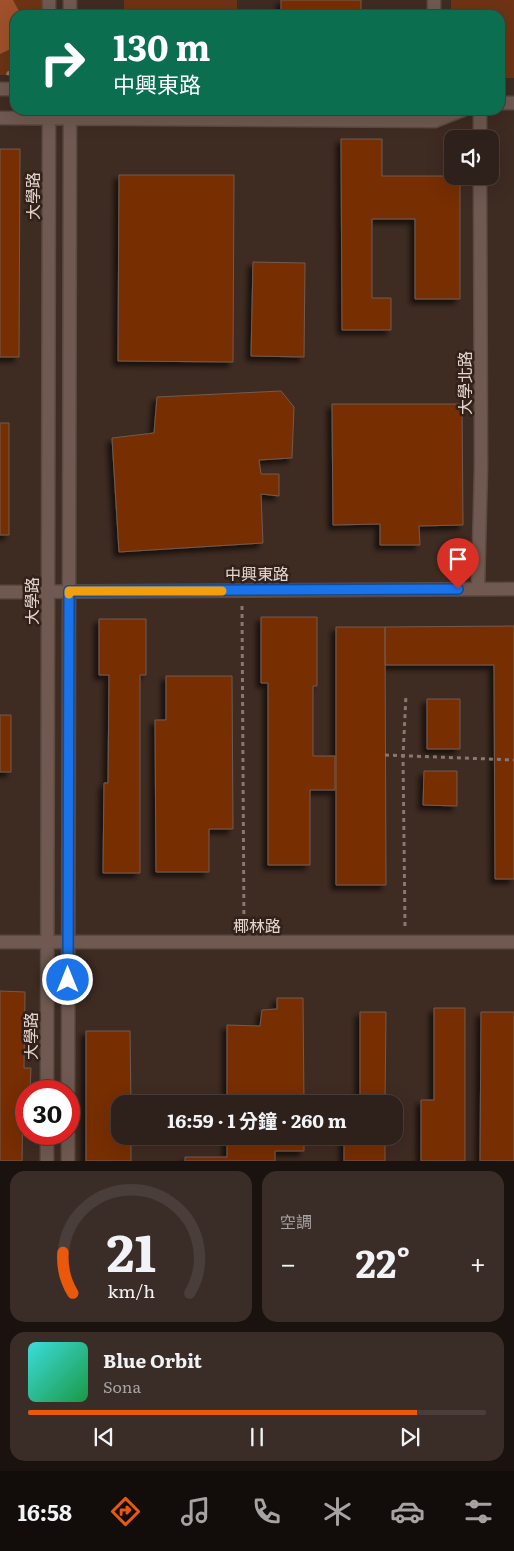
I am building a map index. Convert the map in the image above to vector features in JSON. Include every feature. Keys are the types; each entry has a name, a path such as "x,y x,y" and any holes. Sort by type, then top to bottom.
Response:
{"street":[{"path":"0,118 37,115"},
{"name":"大學路","path":"47,1080 49,115"},
{"path":"68,1080 70,115"},
{"path":"252,115 435,116"},
{"path":"480,115 480,130"},
{"name":"大學北路","path":"478,589 482,467 480,185"},
{"name":"中興東路","path":"0,592 514,589"},
{"name":"椰林路","path":"0,942 514,942"},
{"path":"47,1145 47,1161"},
{"path":"68,1145 68,1161"}],"path":[{"path":"242,590 244,942"},
{"path":"405,942 403,756 406,695"},
{"path":"385,755 514,760"}],"shaded area":[{"path":"0,0 49,0 49,10 10,10 10,75 0,75"},
{"path":"0,0 13,0 18,10 10,10 10,49 0,54"},
{"path":"124,0 237,0 237,10 124,10"},
{"path":"451,0 514,0 514,78 505,78 505,10 451,10"}],"building":[{"path":"281,0 361,0 361,10 281,10"},
{"path":"341,139 382,139 382,176 444,176 444,185 460,185 460,299 415,299 415,219 372,219 372,298 391,298 391,330 342,330"},
{"path":"0,149 20,149 19,357 0,357"},
{"path":"119,175 234,175 233,362 118,361"},
{"path":"253,262 305,263 304,357 251,356"},
{"path":"281,391 294,407 292,458 259,460 261,474 279,474 279,496 261,494 263,543 119,552 112,438 154,433 157,397"},
{"path":"332,404 462,404 463,525 419,526 420,545 380,545 380,524 333,525"},
{"path":"0,423 9,423 9,535 0,535"},
{"path":"261,617 317,617 317,686 313,686 313,756 335,756 335,790 310,790 310,865 268,865 268,683 261,683"},
{"path":"99,619 146,619 146,675 140,675 140,873 103,873 104,783 108,783 109,675 99,675"},
{"path":"514,626 514,879 495,879 494,665 385,665 385,627"},
{"path":"336,627 385,627 386,885 336,885"},
{"path":"166,676 232,676 233,829 209,829 209,872 156,872 155,720 166,720"},
{"path":"427,699 460,699 460,749 427,749"},
{"path":"0,715 11,715 11,772 0,772"},
{"path":"424,771 457,771 457,806 423,805"},
{"path":"0,991 25,992 24,1068 31,1068 30,1080 15,1080 15,1145 22,1145 22,1161 0,1161"},
{"path":"277,998 303,998 304,1095 227,1095 227,1025 260,1026 262,1010 277,1009"},
{"path":"434,1008 465,1008 465,1161 421,1161 421,1100 434,1100"},
{"path":"360,1012 386,1012 385,1095 360,1095"},
{"path":"481,1012 514,1012 514,1161 480,1161"},
{"path":"86,1031 130,1031 131,1095 111,1095 111,1145 131,1145 131,1161 86,1161"},
{"path":"227,1145 304,1145 304,1151 275,1151 275,1161 185,1161 185,1157 227,1157"},
{"path":"344,1145 385,1145 385,1161 344,1161"}],"slow traffic":[{"path":"69,594 69,591 222,591"}],"route":[{"path":"68,980 69,591 458,589"}]}
